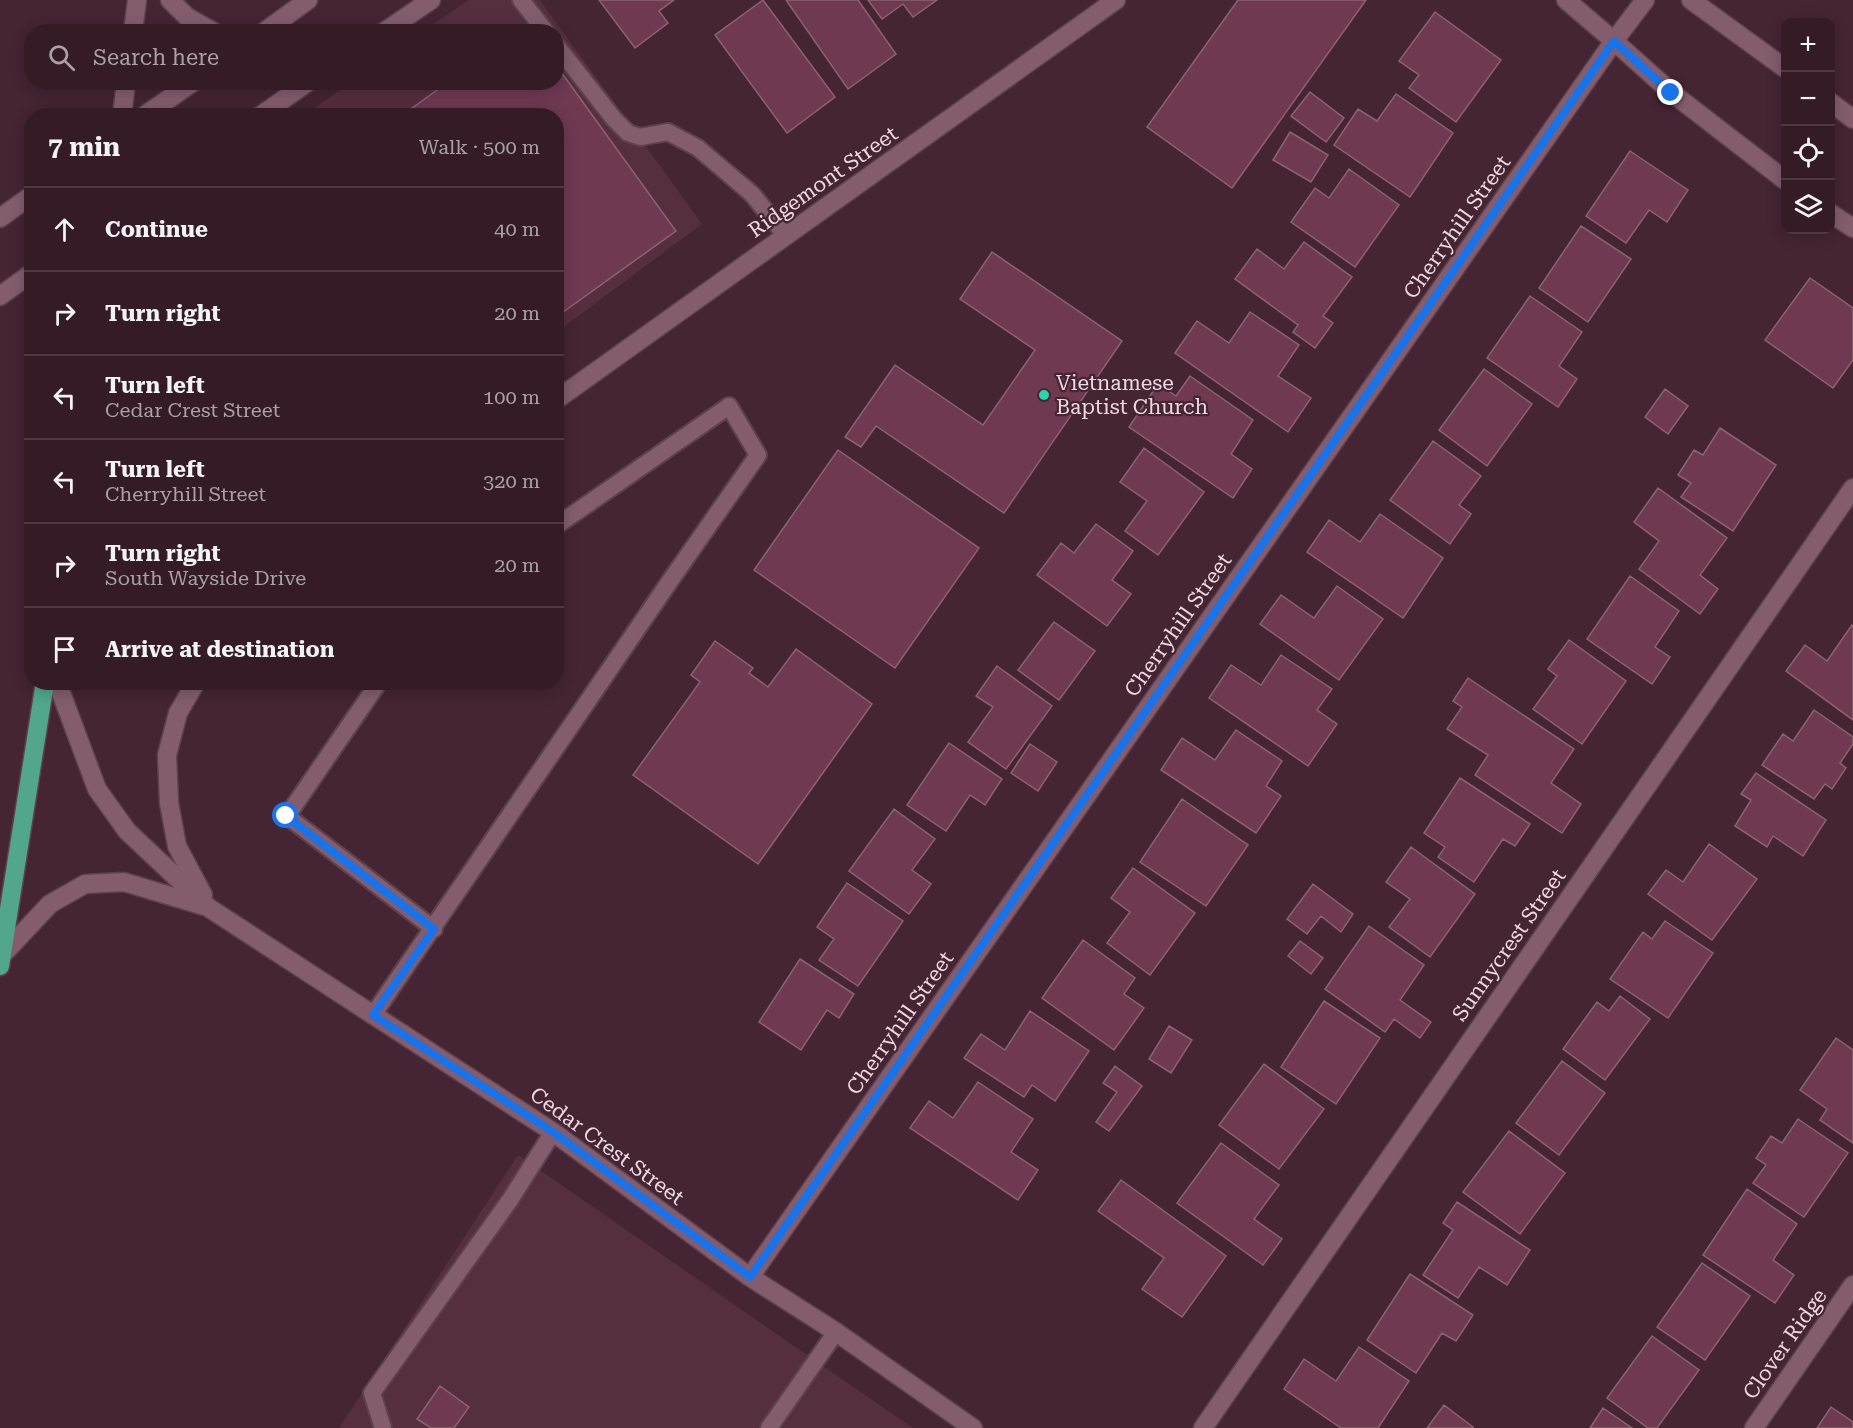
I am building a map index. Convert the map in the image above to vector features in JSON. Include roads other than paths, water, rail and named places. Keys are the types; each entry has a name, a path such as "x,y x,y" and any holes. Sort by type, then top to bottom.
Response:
{"highway":[{"path":"1,960 44,690"}],"street":[{"path":"134,24 136,0"},
{"path":"170,0 187,17 200,24"},
{"path":"275,24 308,0"},
{"path":"396,24 431,0"},
{"name":"Ridgemont Street","path":"564,394 1116,0"},
{"path":"1566,0 1671,93 1784,180"},
{"name":"Cherryhill Street","path":"750,1277 1614,41 1645,0"},
{"path":"1690,0 1781,66"},
{"path":"123,108 125,90"},
{"path":"156,108 181,90"},
{"path":"271,108 297,90"},
{"path":"1835,106 1853,119"},
{"path":"0,218 24,201"},
{"path":"1835,216 1853,228"},
{"path":"0,296 24,279"},
{"name":"Sunnycrest Street","path":"1203,1428 1853,488"},
{"name":"Cedar Crest Street","path":"60,690 97,789 127,831 209,908 553,1132 750,1277 836,1332 973,1428"},
{"path":"191,690 178,713 167,755 170,803 177,846 209,908"},
{"name":"Cedar Crest Street","path":"1,960 50,904 85,884 124,882 209,908"},
{"name":"Clover Ridge","path":"1754,1428 1853,1286"}],"lane":[{"path":"521,0 540,24"},
{"path":"564,55 614,119 628,133 640,137 668,132 698,148 752,194 786,236"},
{"path":"373,1015 434,929 669,581 758,455 729,406 564,520"},
{"path":"373,690 286,816 434,929"},
{"path":"383,1428 372,1393 510,1200 553,1132"},
{"path":"769,1428 836,1332"}],"place":[{"name":"Vietnamese Baptist Church","path":"1044,395"}]}
